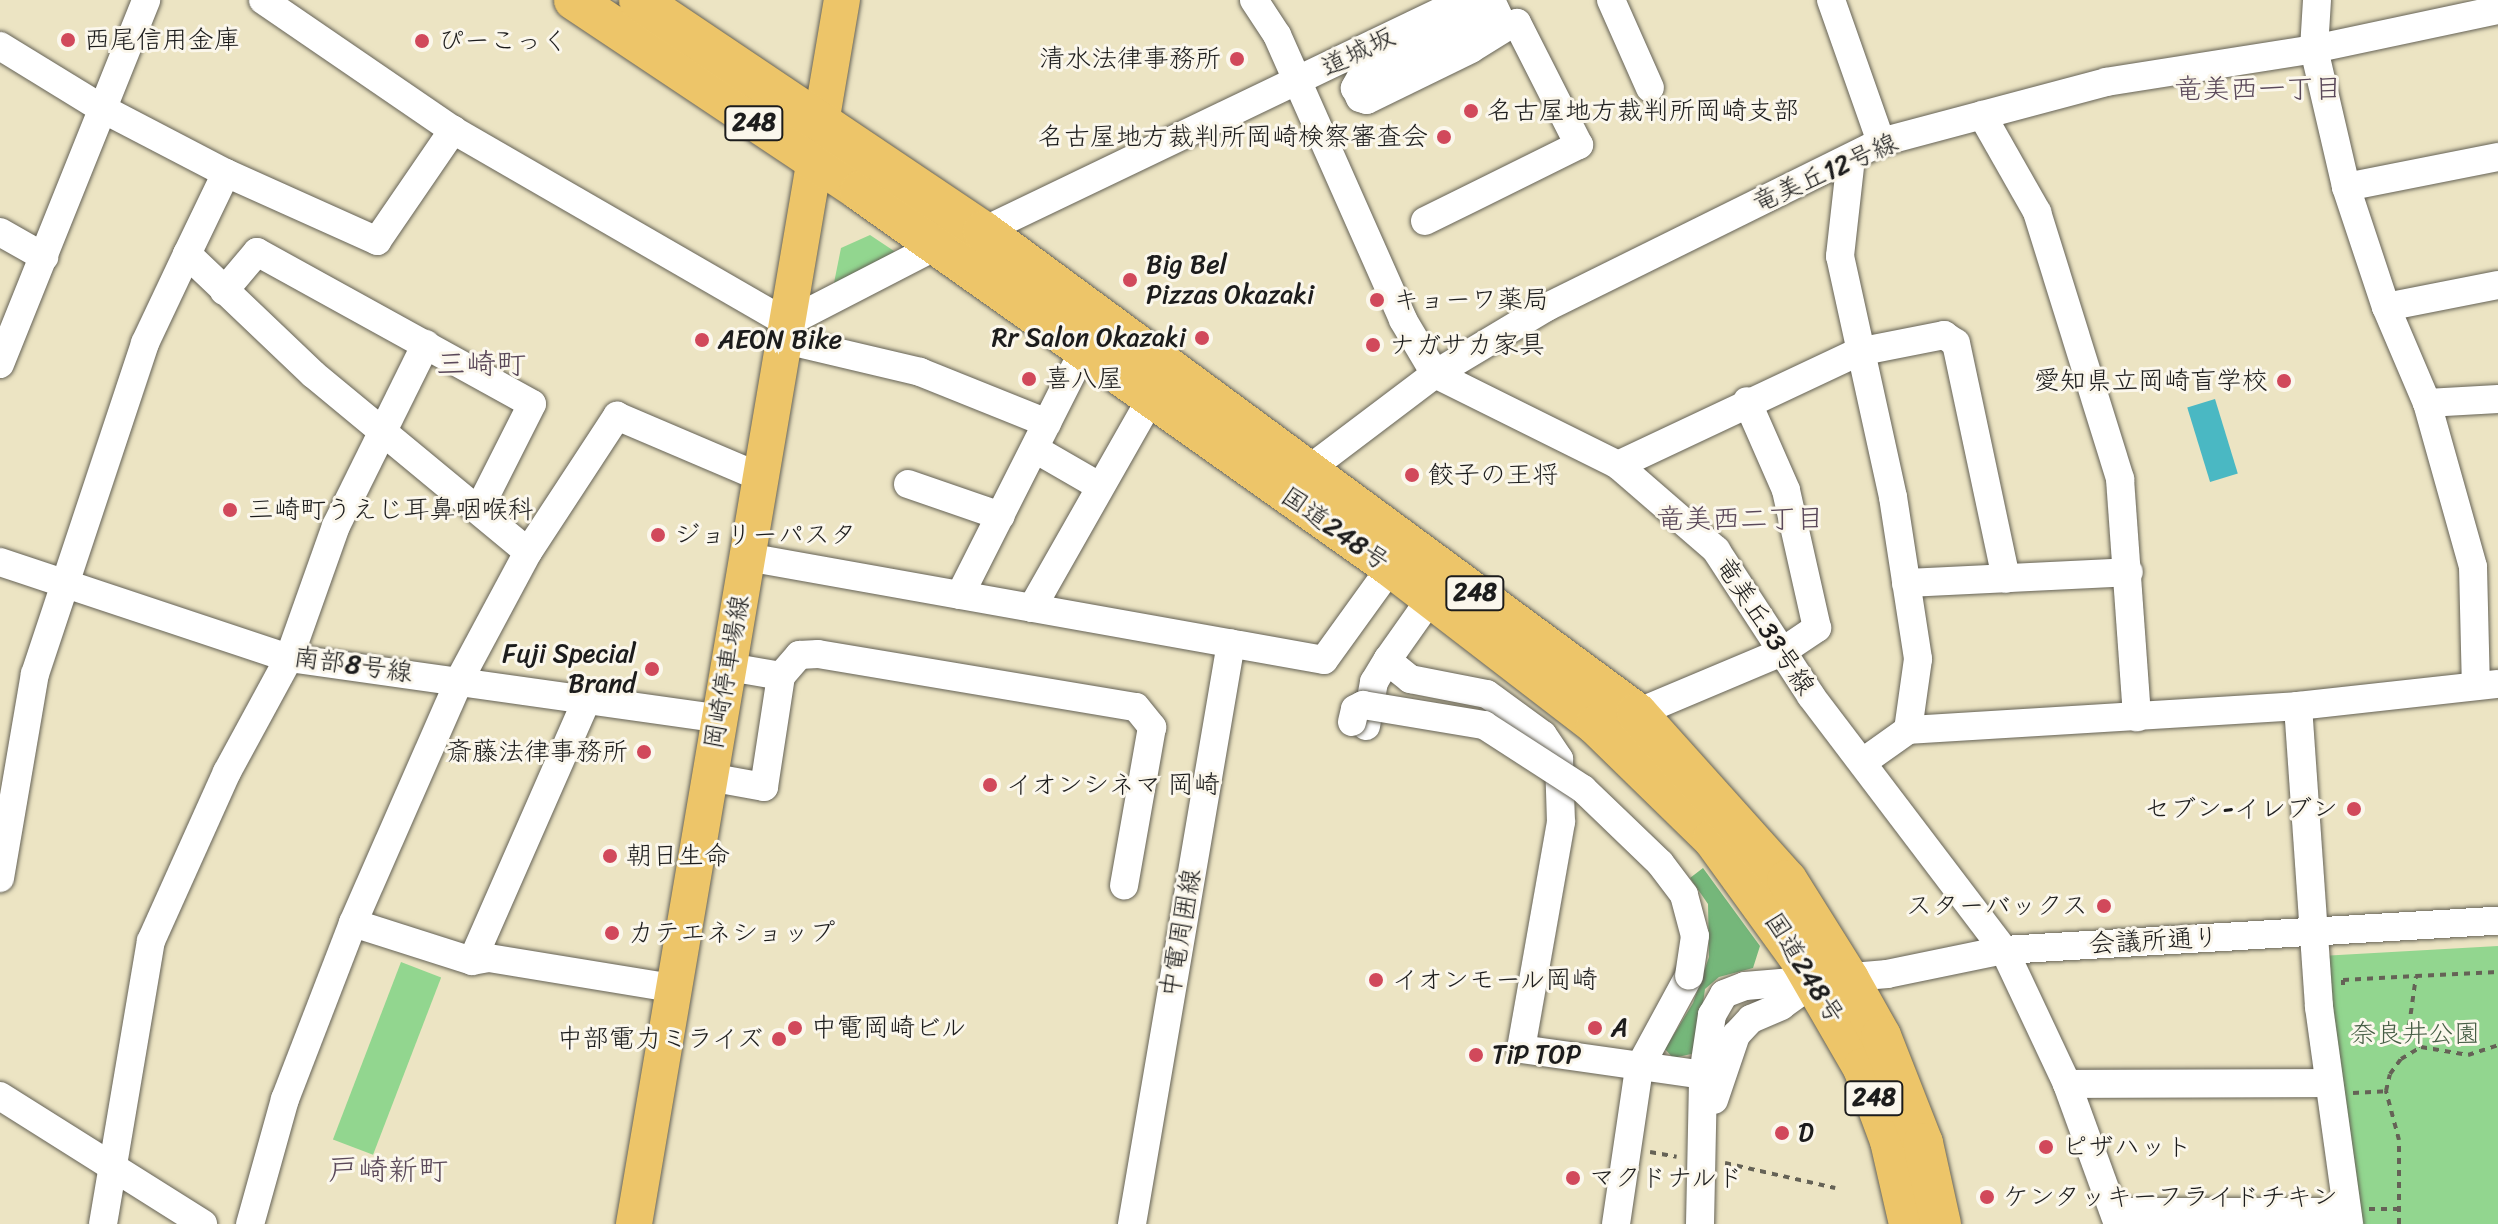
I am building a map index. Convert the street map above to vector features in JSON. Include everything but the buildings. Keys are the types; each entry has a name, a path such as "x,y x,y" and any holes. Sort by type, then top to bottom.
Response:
{"highway":[{"name":"国道248号","path":"574,0 815,161 1391,567 1596,725 1713,839 1881,1036 1923,1143 1941,1224"},
{"name":"国道248号","path":"639,0 983,231 1637,713 1787,880 1831,981 1890,1141 1909,1224"}],"main road":[{"name":"岡崎停車場線","path":"634,1224 842,0"}],"street":[{"path":"0,364 146,0"},
{"path":"263,0 453,130 786,332 920,372 1047,423"},
{"path":"1254,0 1277,35 1295,82 1403,320 1435,374"},
{"name":"道城坂","path":"786,332 934,247 983,231 1465,0"},
{"path":"1611,0 1650,88"},
{"path":"1863,762 1908,730 2298,706 2487,685 2473,567 2427,403 2386,307 2346,187 2314,49 2317,0"},
{"path":"1834,1 1881,142"},
{"name":"竜美丘12号線","path":"1308,470 1435,374 1547,307 1881,142 2106,82 2314,49 2498,10"},
{"path":"1425,221 1579,145 1517,23 1497,13"},
{"path":"0,46 101,108 226,173 377,241 453,130"},
{"path":"1982,115 2037,212 2120,479 2137,717"},
{"path":"2346,187 2498,157"},
{"path":"1851,158 1840,256 1858,352 1893,497 1918,659 1908,730"},
{"path":"0,878 35,674 145,343 226,173"},
{"path":"0,232 44,257"},
{"path":"224,291 257,252 532,404 479,509"},
{"path":"187,254 382,432 528,552"},
{"path":"2386,307 2498,285"},
{"path":"1618,465 1747,401 1858,352 1944,335 1956,343 2006,579"},
{"path":"103,1224 151,941 227,772 289,658 336,526 426,344"},
{"path":"960,595 1083,351"},
{"name":"竜美丘33号線","path":"1435,374 1618,465 1716,550 1780,653 2004,950 2067,1084 2116,1218"},
{"path":"2427,403 2498,399"},
{"path":"1032,608 1150,400"},
{"path":"1637,713 1780,653 1817,628 1786,490 1747,401"},
{"path":"250,1224 285,1099 353,923 460,679 528,552 617,416 760,477"},
{"path":"1035,449 1099,486"},
{"path":"908,484 1001,516"},
{"path":"747,557 1324,660 1391,567"},
{"name":"南部8号線","path":"0,562 289,658 460,679 718,718"},
{"path":"1906,583 2129,572"},
{"path":"1431,598 1374,682 1359,724 1355,709 1363,705 1484,725 1583,789 1660,863 1684,895 1695,936 1689,976 1639,1068 1616,1224"},
{"name":"中電周囲線","path":"1132,1224 1231,643"},
{"path":"709,777 764,787 781,676 799,655 810,654 1136,707 1145,713 1152,727 1124,886"},
{"path":"1388,659 1410,679 1487,694 1543,735 1559,759 1561,822 1521,1049 1703,1075"},
{"path":"729,667 781,676"},
{"path":"472,961 588,697"},
{"path":"2116,1218 2348,1218 2318,998 2298,706"},
{"name":"会議所通り","path":"1831,981 2004,950 2498,921"},
{"path":"353,923 472,961 489,958 673,988"},
{"path":"1700,1224 1703,1075 1712,1015 1724,994 1790,979 1831,981"},
{"path":"1700,1149 1736,1035 1751,1019 1831,981"},
{"path":"2067,1084 2330,1088"},
{"path":"0,1096 203,1224"}],"path":[{"path":"2318,998 2337,998 2343,980 2498,972"},
{"path":"2416,976 2409,1026 2421,1047"},
{"path":"2399,1224 2399,1140 2386,1091 2401,1059 2421,1047 2468,1055 2498,1045"},
{"path":"2330,1088 2386,1091"},
{"path":"1628,1148 1700,1149 1835,1188"}],"green space":[{"path":"870,235 900,255 833,288 841,248"},
{"path":"1703,868 1760,946 1753,968 1719,977 1705,989 1696,1053 1673,1058 1665,1049 1693,1003 1709,957 1708,904 1690,878"},
{"name":"奈良井公園","path":"2498,946 2498,1224 2356,1224 2321,956"},
{"path":"401,962 441,977 373,1155 333,1139"}],"water":[{"path":"2215,399 2238,474 2210,482 2187,407"}],"place":[{"name":"西尾信用金庫","path":"68,40"},
{"name":"ぴーこっく","path":"422,41"},
{"name":"清水法律事務所","path":"1237,59"},
{"name":"名古屋地方裁判所岡崎支部","path":"1471,111"},
{"name":"名古屋地方裁判所岡崎検察審査会","path":"1444,137"},
{"name":"Big Bel Pizzas Okazaki","path":"1130,280"},
{"name":"キョーワ薬局","path":"1377,300"},
{"name":"Rr Salon Okazaki","path":"1202,338"},
{"name":"AEON Bike","path":"702,340"},
{"name":"ナガサカ家具","path":"1373,345"},
{"name":"喜八屋","path":"1029,379"},
{"name":"愛知県立岡崎盲学校","path":"2284,381"},
{"name":"餃子の王将","path":"1412,475"},
{"name":"三崎町うえじ耳鼻咽喉科","path":"230,510"},
{"name":"ジョリーパスタ","path":"658,535"},
{"name":"Fuji Special Brand","path":"652,669"},
{"name":"斎藤法律事務所","path":"644,752"},
{"name":"イオンシネマ 岡崎","path":"990,785"},
{"name":"セブン-イレブン","path":"2354,809"},
{"name":"朝日生命","path":"610,856"},
{"name":"スターバックス","path":"2104,906"},
{"name":"カテエネショップ","path":"612,933"},
{"name":"イオンモール岡崎","path":"1376,980"},
{"name":"中電岡崎ビル","path":"795,1028"},
{"name":"A","path":"1595,1028"},
{"name":"中部電力ミライズ","path":"779,1039"},
{"name":"TiP TOP","path":"1476,1055"},
{"name":"D","path":"1782,1133"},
{"name":"ピザハット","path":"2046,1147"},
{"name":"マクドナルド","path":"1573,1178"},
{"name":"ケンタッキーフライドチキン","path":"1987,1197"}],"district":[{"name":"竜美西一丁目","path":"2258,89"},
{"name":"三崎町","path":"481,364"},
{"name":"竜美西二丁目","path":"1740,519"},
{"name":"戸崎新町","path":"388,1170"}]}
